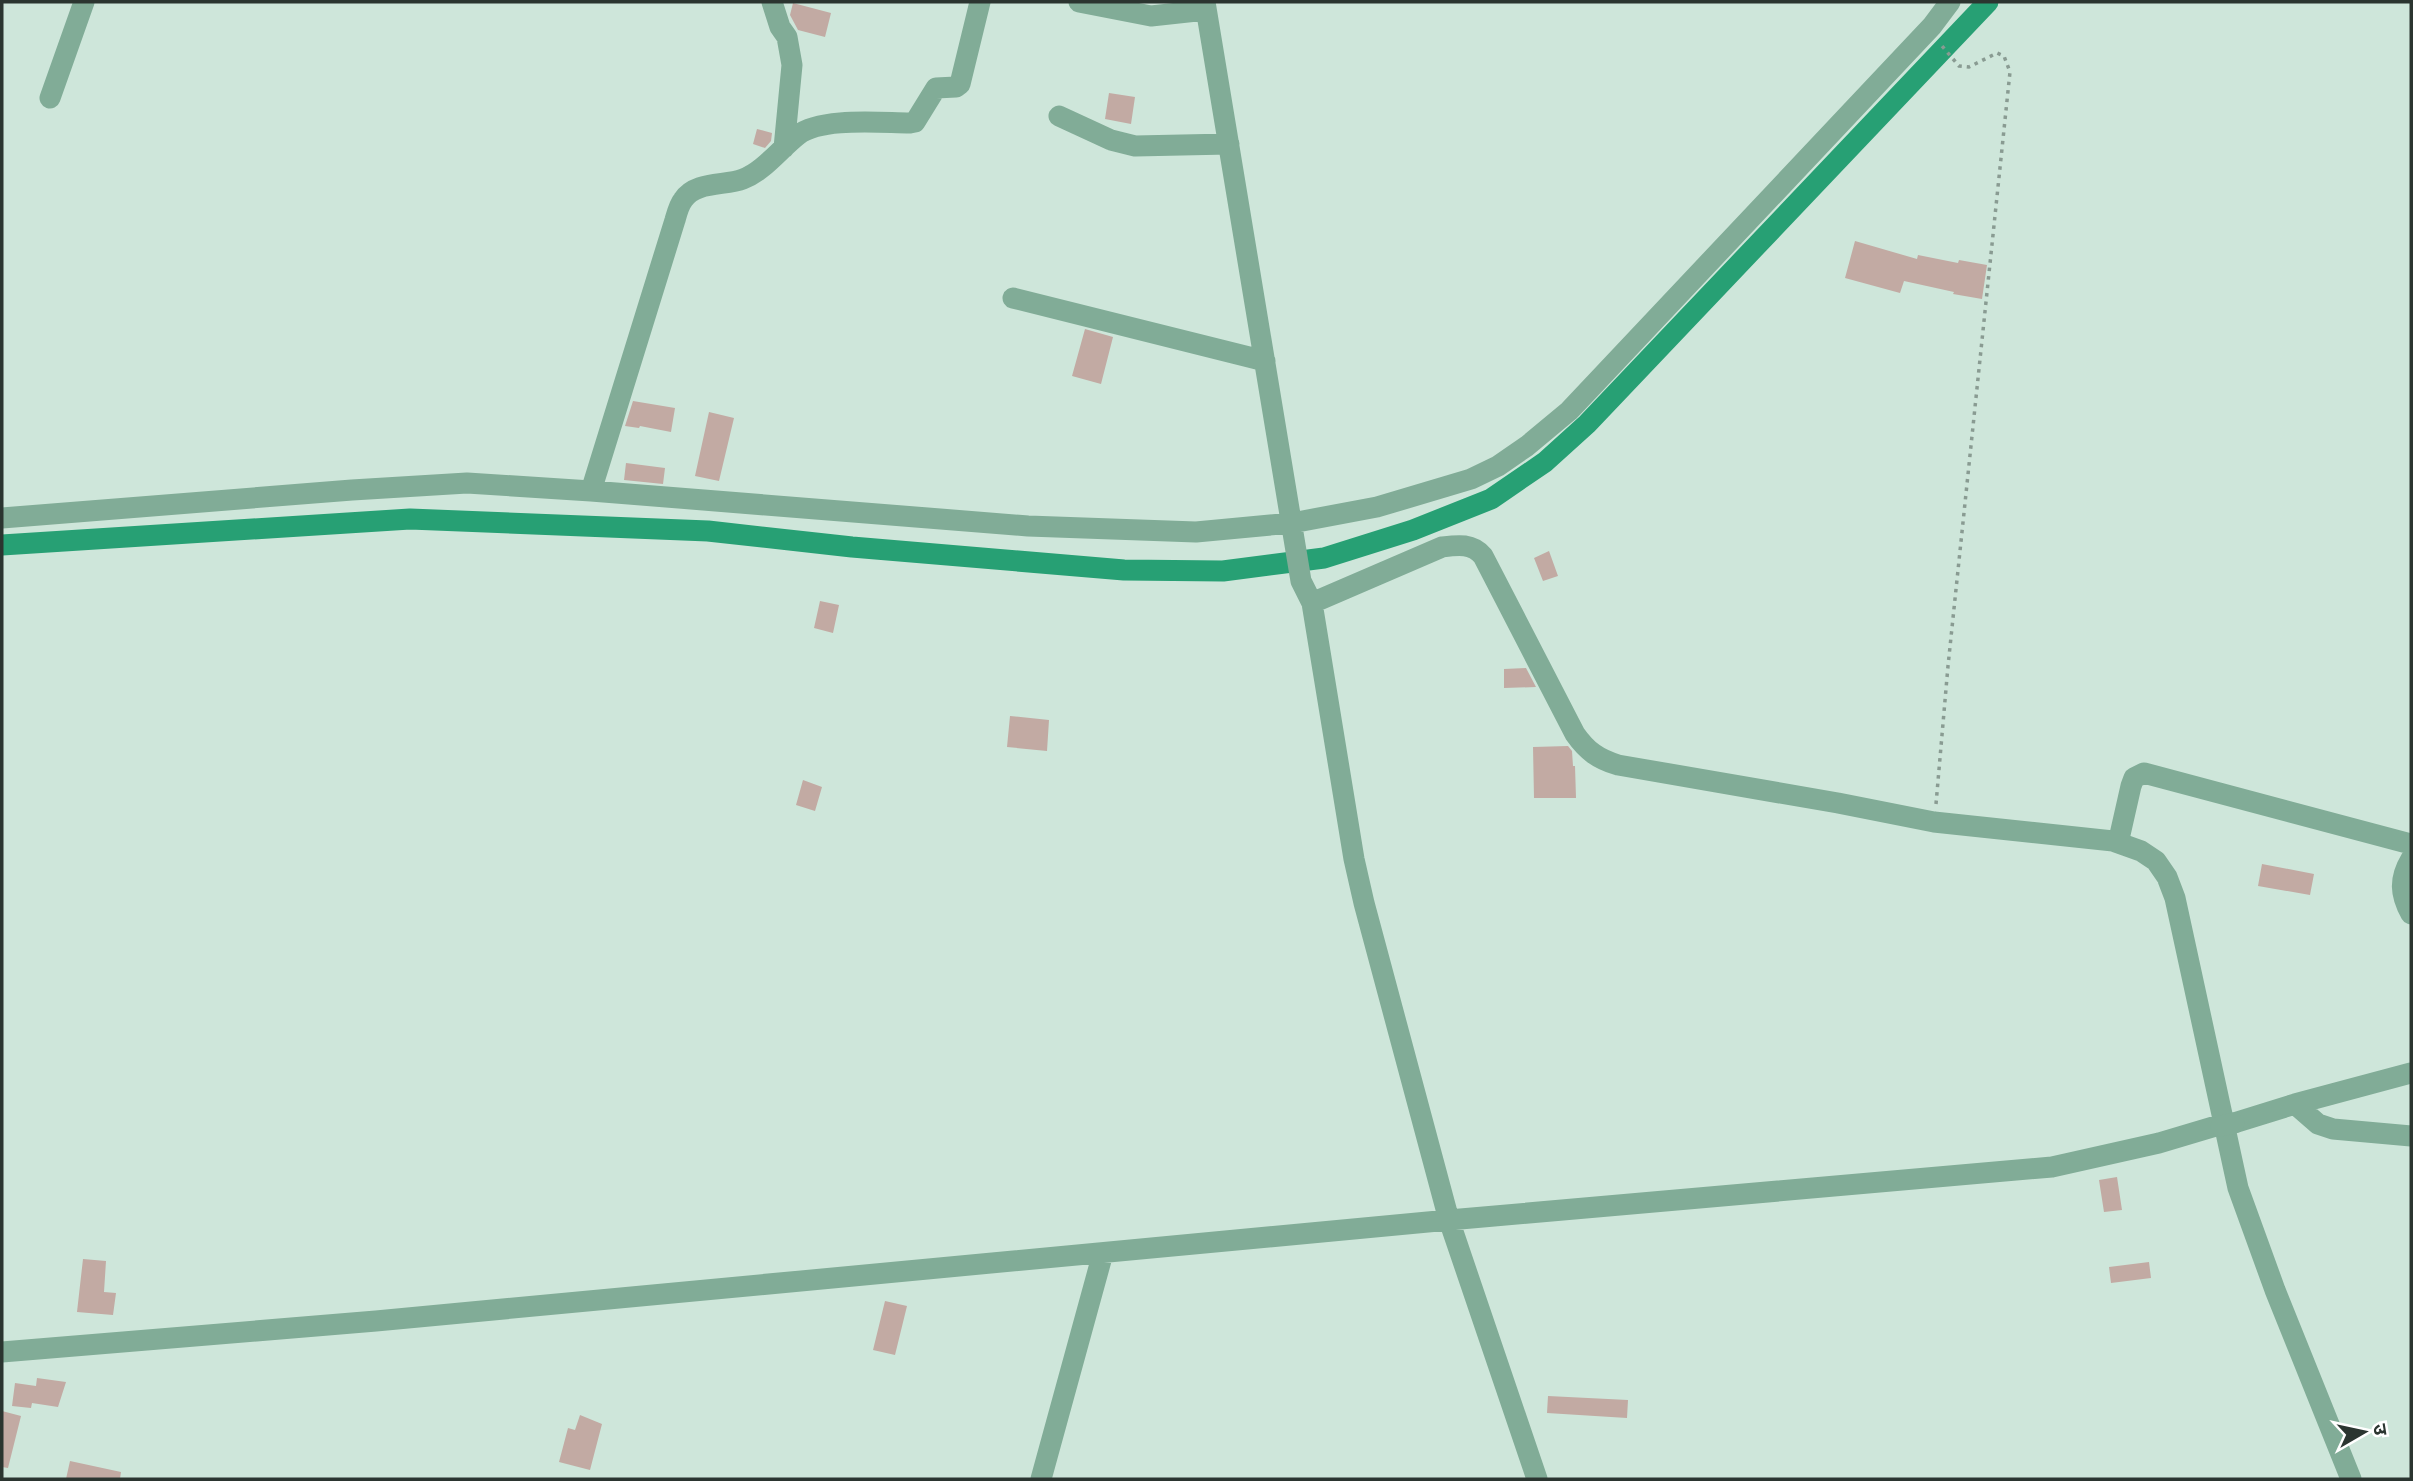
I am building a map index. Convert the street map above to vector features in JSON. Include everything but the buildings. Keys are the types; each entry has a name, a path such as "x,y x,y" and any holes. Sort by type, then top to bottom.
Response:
{"street":[{"path":"50,98 84,2"},
{"path":"772,2 780,27 787,37 792,65 784,148"},
{"path":"590,491 684,198 696,188 743,180 800,133 815,128 848,122 915,121 936,88 956,88 960,84 981,2"},
{"path":"1079,2 1151,16 1205,6 1301,581 1312,603 1354,859 1449,1220 1537,1479"},
{"path":"2,518 467,483 1028,526 1196,532 1293,523 1377,507 1471,479 1498,466 1569,411 1932,26 1943,5"},
{"path":"1059,116 1111,140 1135,146 1229,144"},
{"path":"1013,298 1265,361"},
{"path":"1312,603 1442,547 1458,545 1476,548 1483,556 1575,734 1598,759 1618,765 1934,822 2113,841 2122,835 2134,778 2144,774 2411,844"},
{"path":"2122,835 2156,861 2168,877 2227,1124 2238,1188 2275,1290 2351,1479"},
{"path":"2411,859 2402,879 2402,890 2411,914"},
{"path":"2,1352 403,1318 1449,1220 2052,1167 2159,1143 2411,1073"},
{"path":"2295,1104 2318,1124 2333,1129 2411,1136"},
{"path":"1041,1479 1102,1253"}],"path":[{"path":"1934,822 2010,72 2004,56 1997,53 1969,67 1959,66 1936,40"}],"waterway":[{"path":"2,545 410,519 708,531 852,547 1124,570 1223,571 1324,558 1413,530 1491,499 1545,462 1587,424 1988,2"}]}
